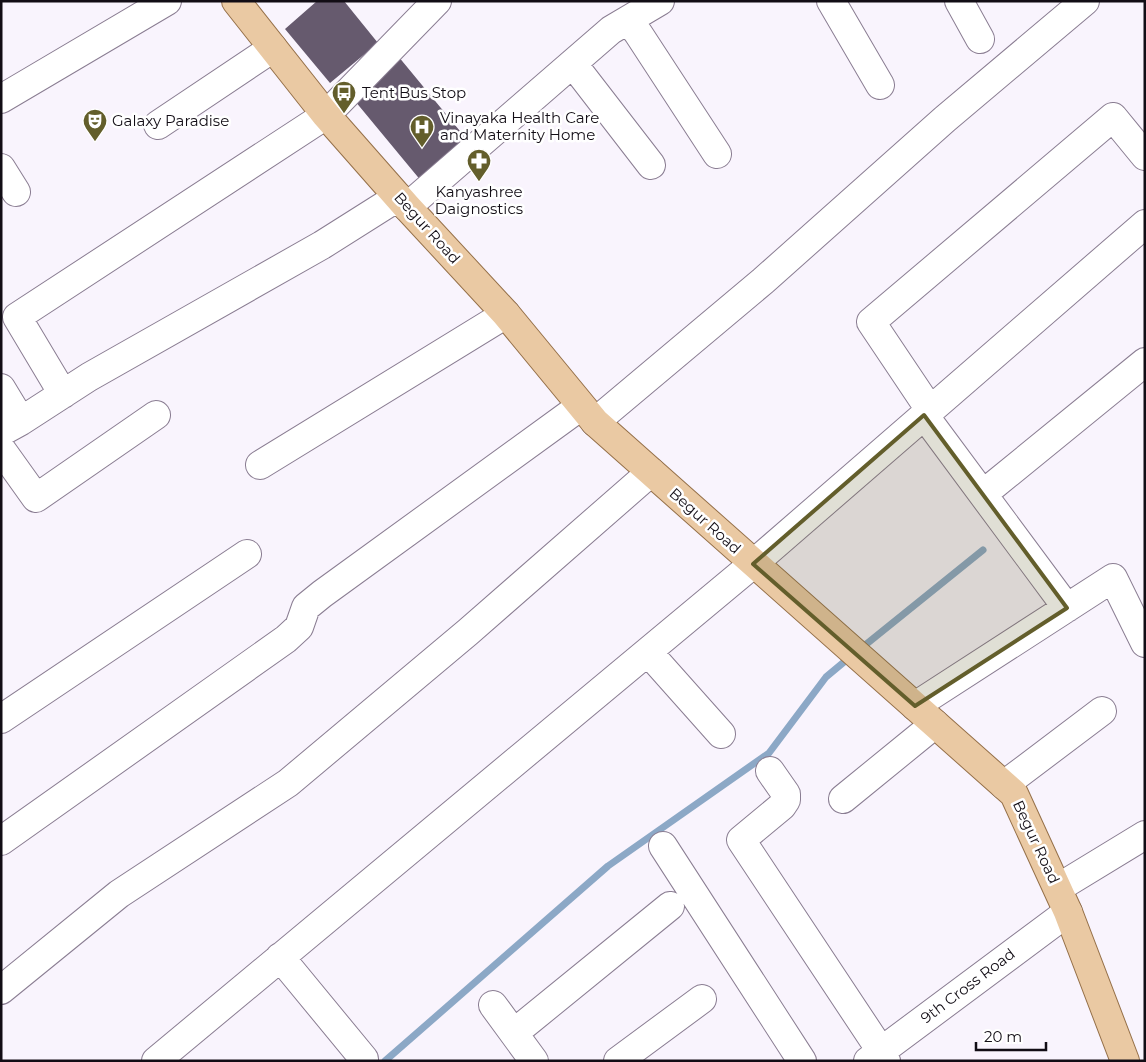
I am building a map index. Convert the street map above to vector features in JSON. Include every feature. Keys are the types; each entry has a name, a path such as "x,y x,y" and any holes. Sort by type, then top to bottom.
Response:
{"main road":[{"name":"Begur Road","path":"236,1 326,115 402,202 506,314 588,414 753,564 1014,794 1063,900 1125,1061"}],"street":[{"path":"1,98 167,1"},
{"path":"63,394 17,317 326,115 437,1"},
{"path":"1,388 11,427 89,377 322,245 402,202 573,64 611,30 660,1"},
{"path":"831,1 880,85"},
{"path":"959,1 980,39"},
{"path":"1,841 286,639 299,627 306,607 322,594 588,414 763,281 945,119 1085,1"},
{"path":"628,20 717,154"},
{"path":"158,125 273,48"},
{"path":"573,64 651,165"},
{"path":"1067,608 983,494 927,413 872,322 1113,117 1145,156"},
{"path":"1,168 16,192"},
{"path":"156,1061 753,564 1145,224"},
{"path":"260,465 506,314"},
{"path":"983,494 1145,362"},
{"path":"1,449 36,498 156,415"},
{"path":"1,990 120,894 288,784 468,632 651,472"},
{"path":"1,719 247,554"},
{"path":"915,706 1113,578 1145,644"},
{"path":"648,652 720,734"},
{"path":"1004,785 1102,711"},
{"path":"843,799 935,724"},
{"path":"770,771 786,794 786,800 782,806 741,840 878,1057"},
{"name":"9th Cross Road","path":"878,1057 1063,900 1145,835"},
{"path":"664,846 802,1061"},
{"path":"514,1033 670,906"},
{"path":"280,957 364,1059"},
{"path":"618,1061 702,999"},
{"path":"493,1005 534,1061"}],"highlighted area":[{"path":"924,415 1067,608 915,706 753,564"}],"building":[{"path":"317,1 344,1 378,43 330,83 285,29"},
{"path":"398,56 469,142 422,182 350,95"}],"waterway":[{"path":"859,650 983,550"},
{"path":"385,1061 608,866 769,753 826,677 850,657"}],"place":[{"name":"Tent Bus Stop","path":"344,114"},
{"name":"Galaxy Paradise","path":"95,142"},
{"name":"Vinayaka Health Care and Maternity Home","path":"422,148"},
{"name":"Kanyashree Daignostics","path":"479,182"}]}
